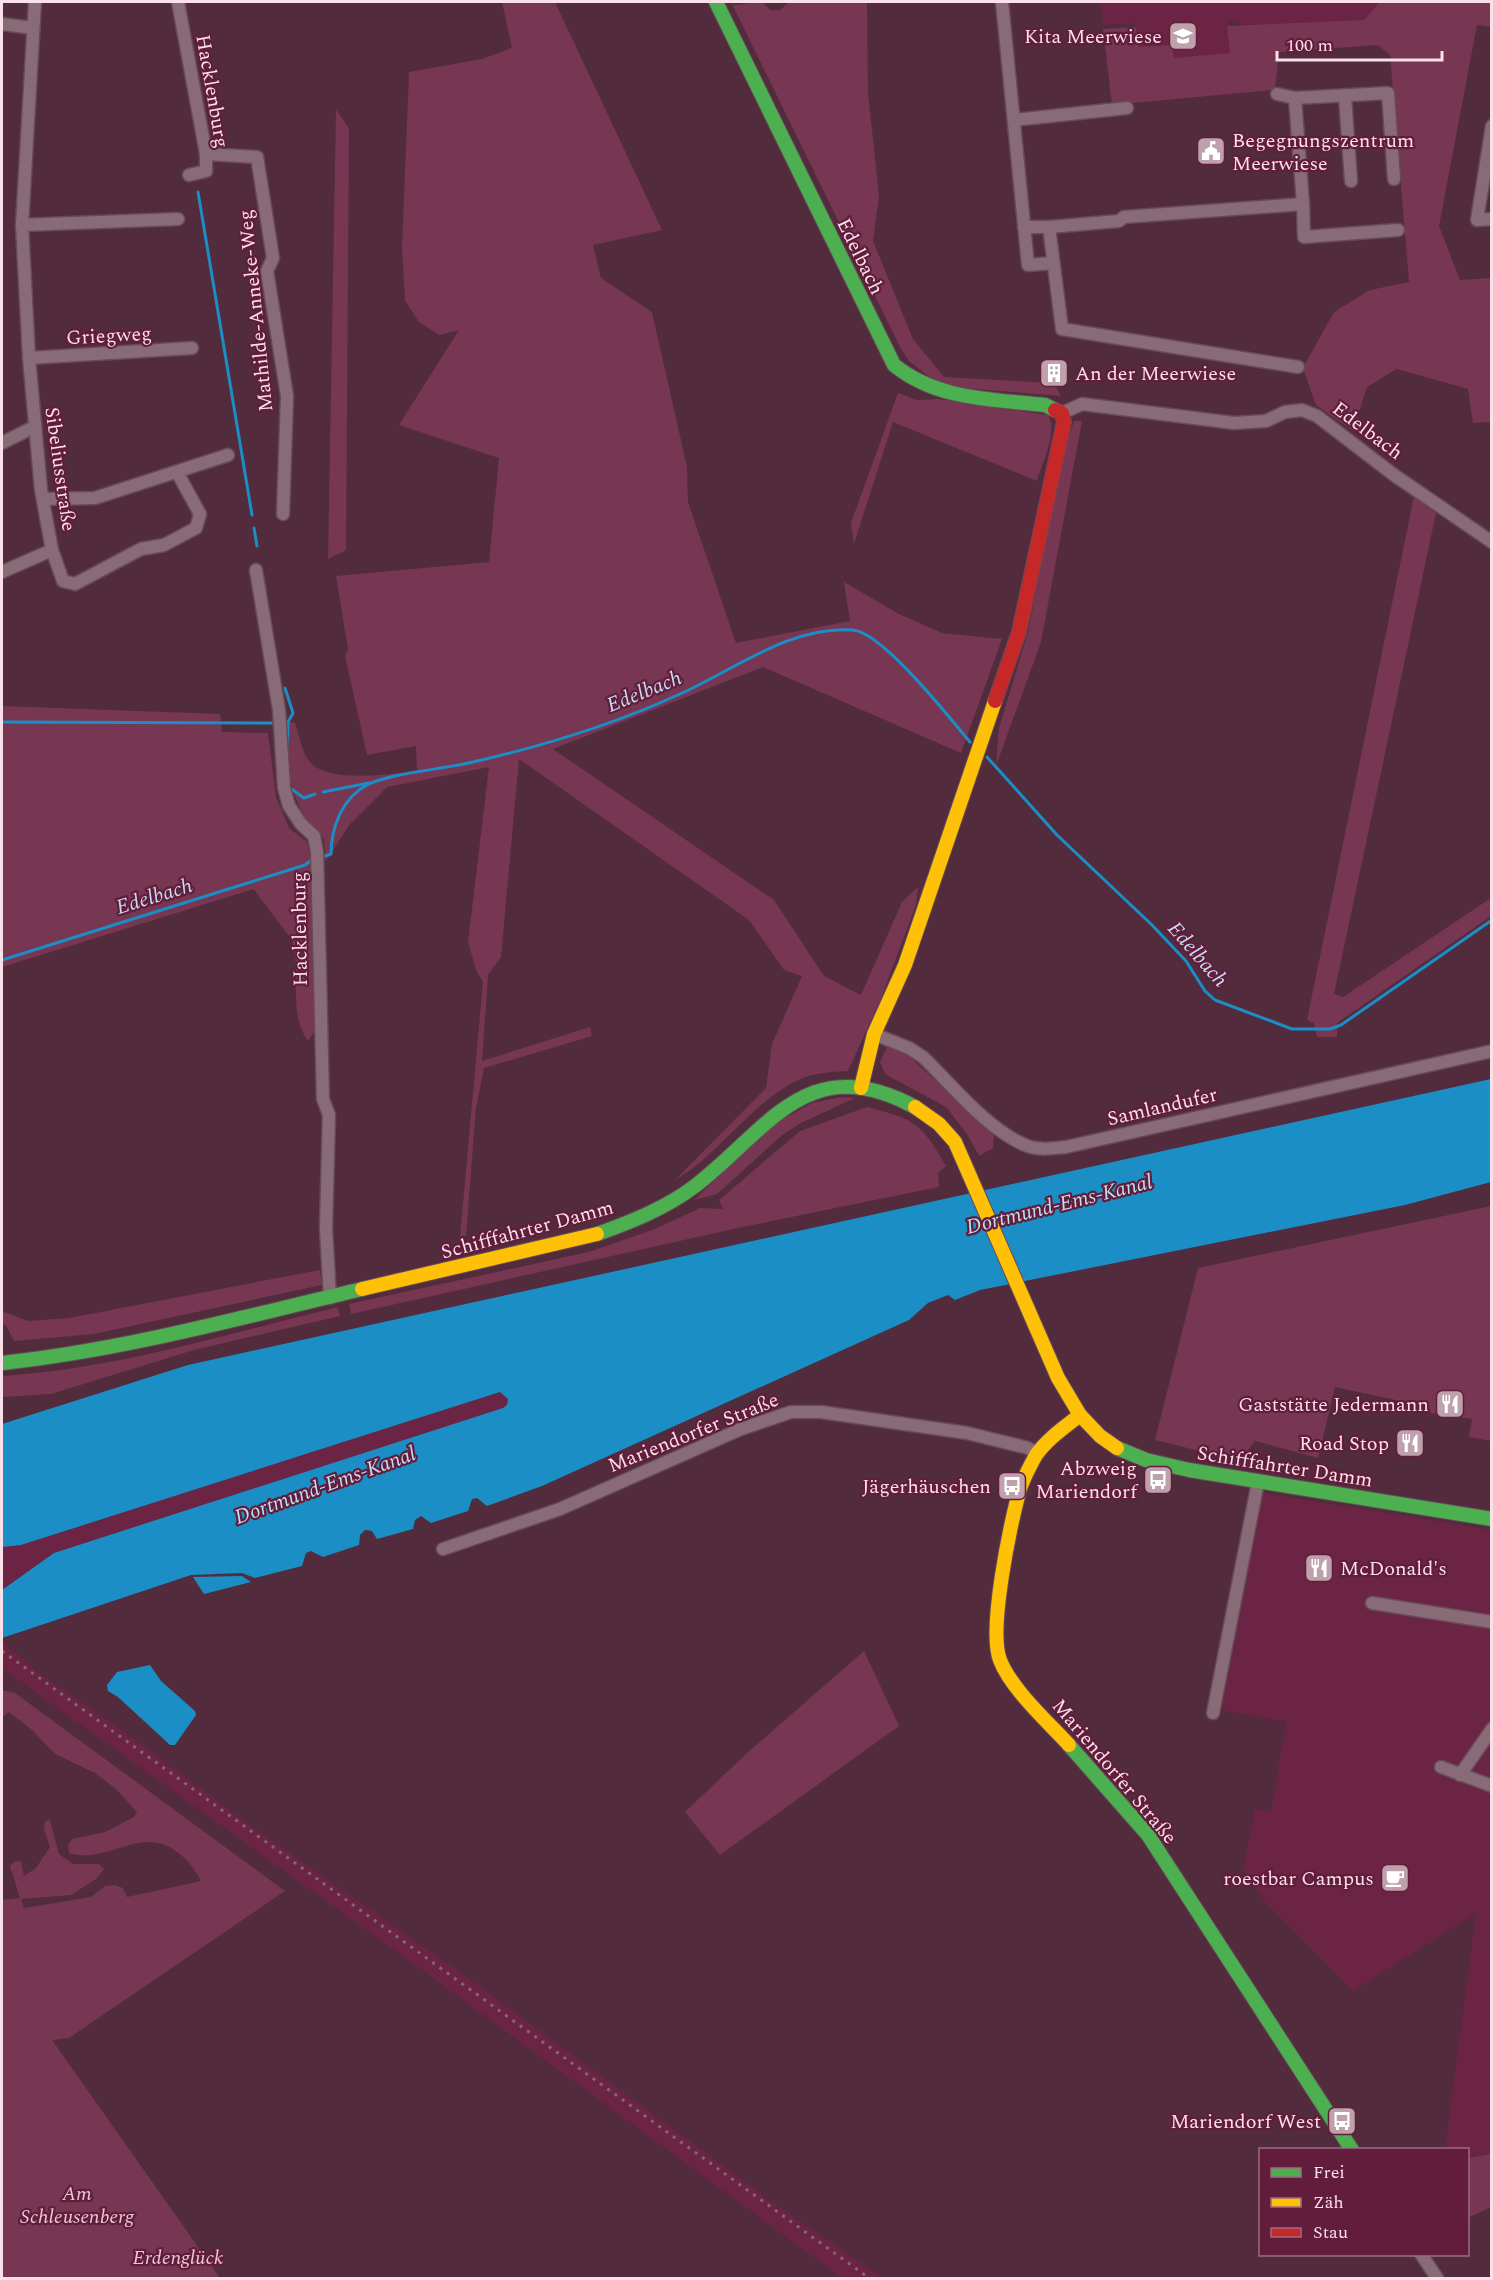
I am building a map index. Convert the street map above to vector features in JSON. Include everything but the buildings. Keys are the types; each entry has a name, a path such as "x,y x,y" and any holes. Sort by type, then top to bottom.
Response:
{"street":[{"name":"Sibeliusstraße","path":"35,2 22,225 34,427 52,550 63,581 75,584 141,549 164,545 196,528 200,514 177,472"},
{"name":"Hacklenburg","path":"178,2 206,154 206,171 189,175"},
{"name":"Edelbach","path":"716,2 894,365 916,383 933,390 1046,405 1062,413 1082,404 1234,423 1266,421 1286,412 1302,410 1317,416 1402,480 1491,542"},
{"path":"1002,2 1028,266 1053,263"},
{"path":"2,24 33,28"},
{"path":"1277,94 1295,98 1388,93 1394,179"},
{"path":"1345,96 1351,181"},
{"path":"1295,98 1304,237 1398,230"},
{"path":"1014,120 1127,108"},
{"path":"1491,126 1477,220 1491,219"},
{"name":"Mathilde-Anneke-Weg","path":"206,154 257,157 273,258 267,272 287,396 283,514"},
{"path":"1024,227 1048,227 1119,221 1124,217 1303,204"},
{"path":"22,225 178,219"},
{"path":"1048,227 1062,330 1298,367"},
{"name":"Griegweg","path":"29,358 192,348"},
{"path":"861,1088 874,1034 905,965 1019,632 1064,432 1062,413"},
{"path":"2,443 34,427"},
{"path":"43,499 95,498 228,455"},
{"path":"2,572 52,550"},
{"name":"Hacklenburg","path":"256,570 279,710 284,788 289,806 301,824 314,836 317,852 323,1099 329,1115 326,1228 330,1298"},
{"name":"Samlandufer","path":"874,1034 909,1048 923,1057 999,1130 1026,1146 1043,1149 1066,1148 1491,1051"},
{"name":"Schifffahrter Damm","path":"4,1359 106,1348 330,1298 615,1228 683,1194 712,1172 775,1113 794,1101 825,1091 861,1088 900,1097 929,1113 955,1142 1058,1378 1080,1415 1100,1436 1119,1449 1170,1467 1491,1520"},
{"name":"Mariendorfer Straße","path":"443,1549 560,1509 741,1429 791,1412 821,1412 967,1434 1028,1448 1037,1454"},
{"name":"Mariendorfer Straße","path":"1080,1415 1053,1436 1037,1454 1019,1490 1004,1566 995,1630 1000,1661 1019,1689 1148,1835 1351,2148"},
{"path":"1213,1713 1237,1600 1258,1482"},
{"path":"1372,1603 1491,1622"},
{"path":"1460,1775 1491,1729"},
{"path":"1441,1767 1491,1786"},
{"path":"1422,2256 1435,2275"}],"shaded area":[{"name":"Kita Meerwiese","path":"1101,2 1380,2 1364,20 1243,25 1235,21 1227,21 1230,53 1174,58 1172,45 1139,47 1136,23 1103,25"},
{"path":"500,1392 508,1399 504,1408 54,1553 2,1590 2,1547 21,1545"},
{"path":"1263,1493 1491,1530 1491,2154 1469,2158 1469,2148 1445,2148 1476,1913 1353,1991 1267,1904 1243,1871 1255,1809 1271,1812 1286,1722 1221,1710"},
{"path":"2,1642 45,1677 137,1741 251,1826 468,1978 771,2201 882,2278 842,2278 418,1967 2,1668"}],"green space":[{"path":"502,2 555,2 662,230 593,245 601,278 652,312 687,467 688,502 736,643 850,621 844,582 899,614 942,633 1002,639 961,753 763,667 553,749 774,900 824,976 861,995 902,902 918,887 916,905 880,1001 848,1071 810,1076 781,1090 750,1115 691,1170 674,1181 766,1088 772,1044 802,976 784,970 749,920 519,759 501,957 488,975 482,1061 590,1027 592,1036 484,1068 476,1108 466,1236 460,1237 483,982 476,970 468,942 489,767 387,787 350,824 326,861 324,839 303,813 292,785 289,770 287,721 295,723 305,754 318,769 330,773 360,776 417,770 416,746 367,755 345,656 348,650 336,576 489,562 499,458 399,425 459,330 439,335 419,322 405,301 402,248 409,72 482,59 512,48"},
{"path":"731,2 734,5 762,2 770,10 780,10 789,2 867,2 868,93 879,195 873,241 913,339 944,377 1053,383 1061,396 941,386 909,361 900,347"},
{"path":"1380,2 1491,2 1491,27 1477,25 1439,226 1460,280 1491,278 1491,422 1473,423 1468,389 1397,369 1367,387 1353,431 1316,405 1303,368 1334,312 1370,290 1409,282 1390,55 1378,45 1279,52 1275,88 1272,90 1112,105 1103,29 1136,27 1139,47 1172,45 1174,58 1230,53 1227,26 1364,20"},
{"path":"336,109 349,129 346,550 328,559"},
{"path":"898,393 917,400 938,399 1048,415 1051,422 1050,439 1037,481 893,422 854,544 851,523"},
{"path":"1074,421 1082,421 1041,642 996,766 999,728 1028,632 1064,451"},
{"path":"1414,496 1436,513 1334,994 1343,997 1491,898 1491,916 1337,1023 1337,1037 1317,1037 1314,1023 1307,1020"},
{"path":"2,706 220,714 222,732 268,733 276,797 289,828 307,842 310,857 315,1031 308,1041 298,1018 295,953 292,941 254,889 2,967"},
{"path":"887,1047 901,1049 994,1134 993,1148 979,1156 967,1134 946,1107 885,1074 880,1062"},
{"path":"841,1097 855,1098 801,1123 781,1136 717,1194 694,1200 774,1124 812,1103"},
{"path":"867,1107 896,1115 923,1132 946,1166 938,1173 939,1187 738,1228 351,1314 349,1304 589,1252 655,1229 700,1208 723,1209 719,1200 800,1131"},
{"path":"1491,1206 1491,1441 1469,1437 1472,1419 1410,1410 1400,1401 1335,1387 1318,1458 1255,1441 1240,1461 1155,1440 1198,1268"},
{"path":"320,1270 322,1285 94,1334 14,1341 7,1327 2,1323 2,1311 28,1321 69,1318"},
{"path":"338,1307 340,1316 194,1350 51,1394 2,1397 2,1376 45,1372 129,1358"},
{"path":"864,1651 899,1726 720,1855 685,1812 747,1753"},
{"path":"2,1690 15,1693 285,1891 69,2038 52,2040 220,2278 2,2278 2,1900 20,1898 10,1866 14,1862 21,1861 24,1876 36,1868 50,1847 44,1829 45,1821 50,1820 59,1854 73,1864 99,1864 104,1869 96,1879 71,1895 21,1899 24,1908 91,1897 105,1886 115,1885 123,1888 127,1897 201,1881 181,1855 167,1846 153,1842 139,1843 98,1854 69,1853 68,1845 72,1839 105,1832 134,1817 137,1812 117,1790 95,1773 55,1754 32,1730 9,1712 2,1717"},
{"path":"1491,2154 1491,2207 1469,2218 1469,2158"}],"water":[{"name":"Dortmund-Ems-Kanal","path":"1491,1079 1491,1182 1405,1205 980,1290 955,1300 948,1295 928,1303 909,1320 542,1486 487,1506 477,1498 472,1499 468,1511 431,1523 421,1516 415,1520 413,1529 377,1539 372,1531 365,1530 360,1535 359,1545 323,1557 311,1551 306,1553 302,1566 255,1578 242,1573 191,1575 2,1638 2,1590 54,1553 503,1408 507,1405 508,1399 500,1392 21,1545 2,1547 2,1424 188,1365"},
{"path":"242,1576 251,1582 204,1594 193,1577"},
{"path":"150,1665 161,1681 195,1711 196,1715 175,1745 170,1745 118,1697 108,1691 107,1685 117,1672"}],"waterway":[{"path":"198,192 252,515"},
{"path":"254,528 257,546"},
{"name":"Edelbach","path":"325,856 331,854 333,834 345,806 358,791 367,785 389,777 499,756 578,733 680,694 785,642 830,630 853,630 865,634 881,645 914,677 970,742"},
{"path":"285,688 293,713 288,722 287,753"},
{"path":"2,722 276,723"},
{"name":"Edelbach","path":"987,757 1057,835 1152,925 1186,961 1205,991 1215,1000 1292,1029 1330,1029 1341,1025 1492,920"},
{"path":"289,783 290,788 304,798 315,794"},
{"path":"323,792 369,783"},
{"name":"Edelbach","path":"2,960 305,865 313,859"}],"railway":[{"path":"2,1651 869,2278"}],"traffic: fast":[{"path":"716,2 894,365 911,377 947,391 985,399 1045,405 1055,410"},
{"path":"597,1234 648,1214 684,1194 792,1103 817,1091 845,1087 878,1091 915,1107"},
{"path":"2,1363 138,1341 362,1289"},
{"path":"1117,1448 1146,1460 1189,1470 1492,1519"},
{"path":"1069,1745 1148,1835 1351,2148"}],"traffic: slow":[{"path":"861,1088 874,1034 905,965 995,701"},
{"path":"915,1107 939,1124 955,1142 1058,1378 1080,1415 1100,1436 1117,1448"},
{"path":"362,1289 597,1234"},
{"path":"1069,1745 1031,1705 1005,1671 997,1646 997,1626 998,1603 1006,1553 1022,1483 1040,1449 1080,1415"}],"traffic: jam":[{"path":"995,701 1019,632 1064,422 1062,413 1055,410"}],"place":[{"name":"Kita Meerwiese","path":"1183,36"},
{"name":"Begegnungszentrum Meerwiese","path":"1211,151"},
{"name":"An der Meerwiese","path":"1054,373"},
{"name":"Gaststätte Jedermann","path":"1450,1404"},
{"name":"Road Stop","path":"1410,1443"},
{"name":"Abzweig Mariendorf","path":"1158,1480"},
{"name":"Jägerhäuschen","path":"1012,1486"},
{"name":"McDonald's","path":"1319,1568"},
{"name":"roestbar Campus","path":"1395,1878"},
{"name":"Mariendorf West","path":"1342,2121"}],"park label":[{"name":"Am Schleusenberg","path":"77,2204"},
{"name":"Erdenglück","path":"178,2257"}]}
